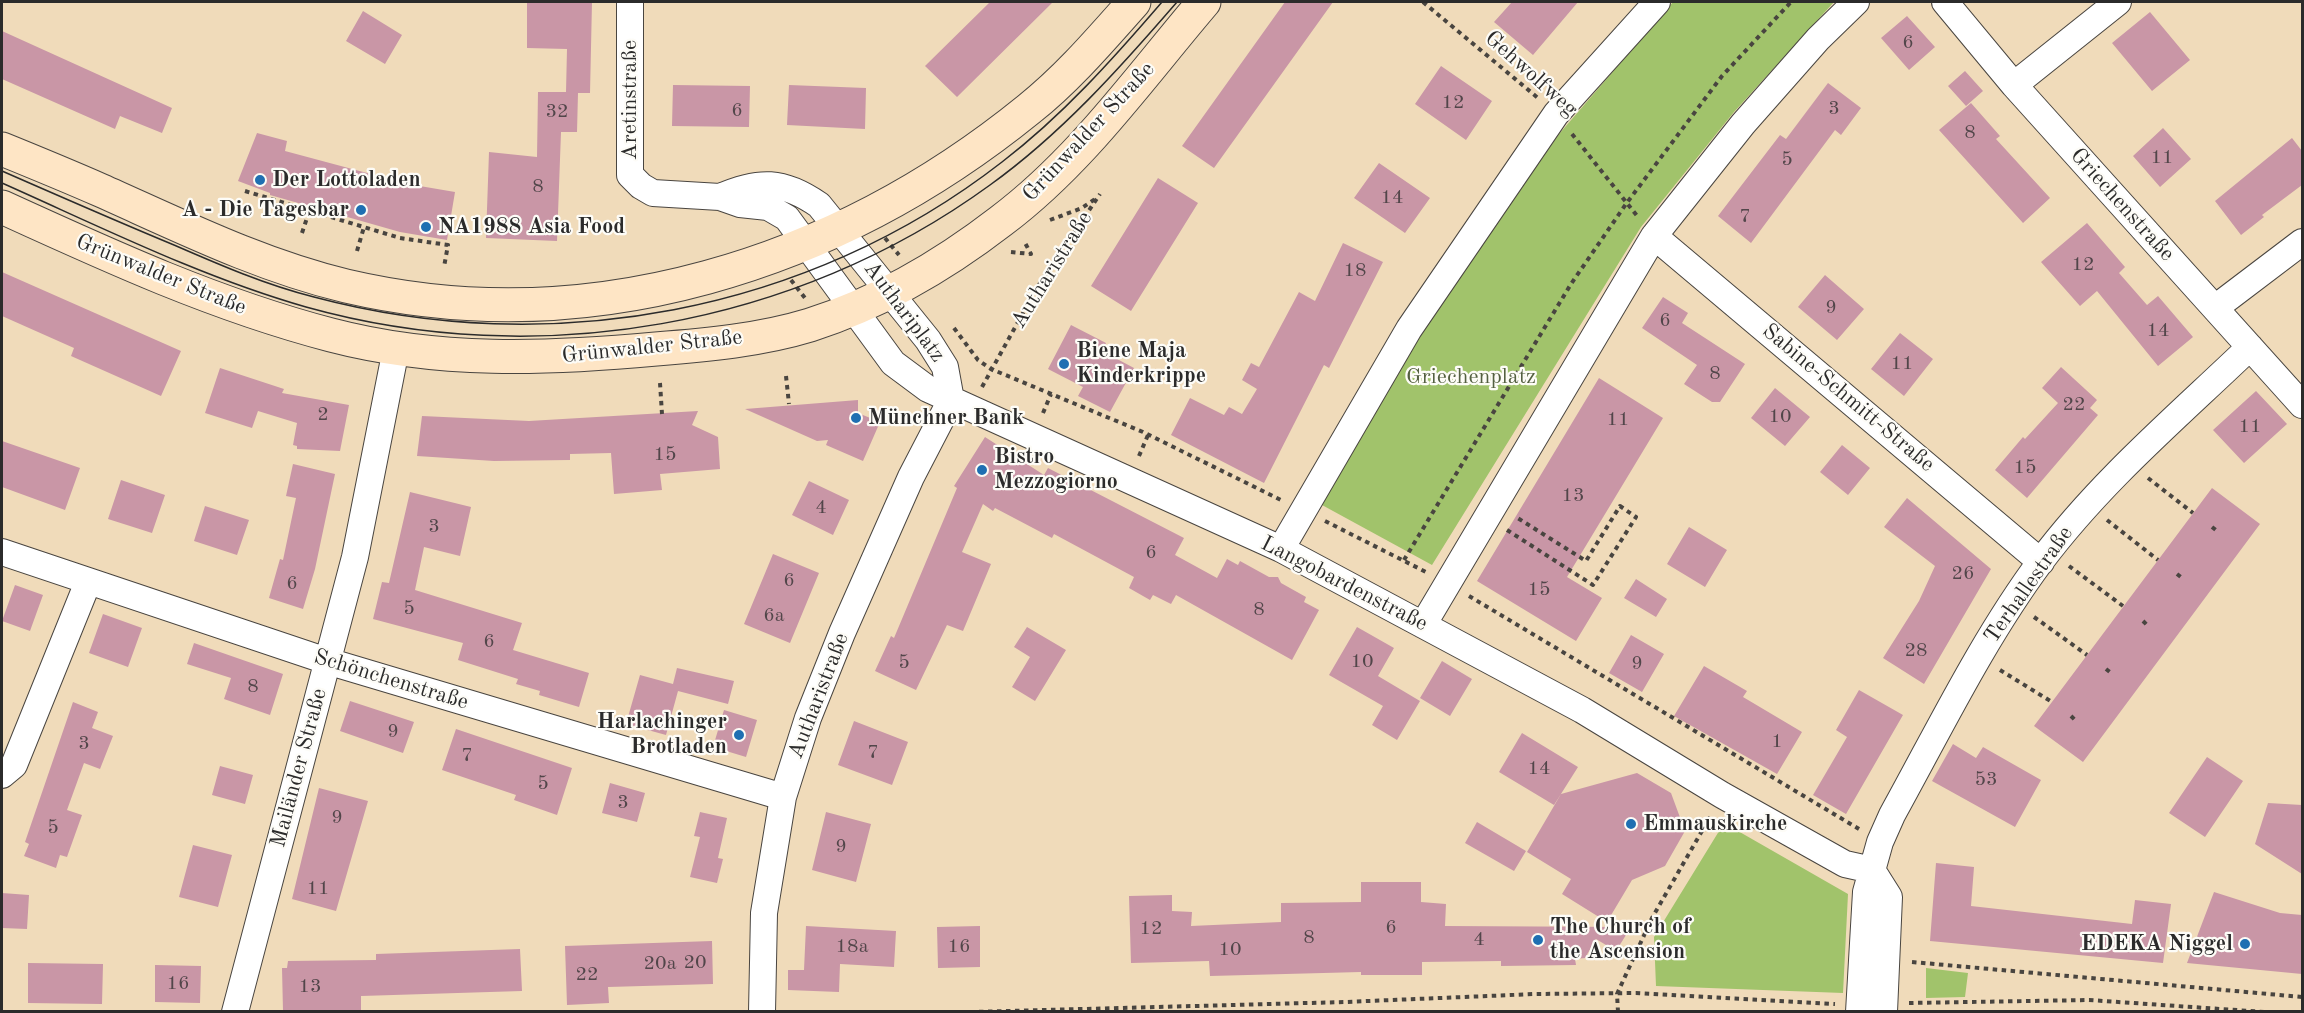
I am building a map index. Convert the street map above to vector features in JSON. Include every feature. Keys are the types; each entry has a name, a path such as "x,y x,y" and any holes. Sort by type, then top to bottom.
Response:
{"main road":[{"path":"2,149 204,238 268,262 346,286 416,298 513,306 615,298 737,270 774,257 854,221 986,143 1031,108 1072,70 1134,2"},
{"name":"Grünwalder Straße","path":"2,207 104,254 246,310 334,336 396,349 507,358 571,357 750,338 822,321 903,285 1002,220 1056,175 1204,2"}],"street":[{"name":"Aretinstraße","path":"630,2 630,175 652,193 720,196"},
{"path":"1281,549 1410,329 1556,114 1657,2"},
{"path":"1423,624 1654,236 1743,124 1818,39 1856,2"},
{"name":"Griechenstraße","path":"1945,2 2014,85 2302,405"},
{"path":"2014,85 2118,2"},
{"name":"Authariplatz","path":"720,196 740,188 761,184 782,185 801,192 819,205 854,221 903,285 928,340 945,367 961,405"},
{"name":"Authariplatz","path":"720,196 740,204 768,207 787,218 893,363 928,389 961,405"},
{"name":"Sabine-Schmitt-Straße","path":"1654,236 2045,557"},
{"path":"2215,308 2302,242"},
{"name":"Terhallestraße","path":"1871,1008 1866,892 1880,842 1892,815 1979,657 2045,557 2087,504 2250,347"},
{"name":"Mailänder Straße","path":"236,1011 356,556 396,349"},
{"name":"Langobardenstraße","path":"961,405 1102,466 1281,549 1582,711 1722,795 1845,864 1872,870"},
{"name":"Autharistraße","path":"762,1011 764,913 783,796 808,718 842,633 910,477 961,405"},
{"name":"Schönchenstraße","path":"2,552 327,661 783,796"},
{"path":"2,775 14,765 88,582"},
{"path":"1871,1008 1886,960 1889,897 1872,870"}],"path":[{"name":"Gehwolfweg","path":"1423,2 1556,114 1654,236"},
{"path":"1404,560 1571,284 1626,204 1722,76 1791,2"},
{"path":"245,191 400,238 448,245 444,267"},
{"name":"Autharistraße","path":"961,405 991,369 1038,286 1100,194"},
{"path":"302,233 309,212"},
{"path":"854,221 903,285"},
{"path":"357,251 364,227"},
{"name":"Autharistraße","path":"1008,246 1011,252 1031,254 1021,236"},
{"path":"774,257 822,321"},
{"path":"952,326 978,360 991,369 1143,432 1448,583 1880,842"},
{"path":"786,376 789,404"},
{"path":"660,383 662,414"},
{"path":"2129,462 2193,513"},
{"path":"2087,504 2158,560"},
{"path":"1499,525 1593,585 1636,517 1620,506 1586,561 1507,512"},
{"path":"2212,527 2217,531"},
{"path":"2045,557 2123,606"},
{"path":"2177,574 2182,578"},
{"path":"2014,602 2087,655"},
{"path":"2143,621 2147,625"},
{"path":"1979,657 2052,702"},
{"path":"2106,669 2111,673"},
{"path":"2071,716 2076,721"},
{"path":"1618,1011 1617,994 1652,918 1722,795"},
{"path":"1886,960 2302,997"},
{"path":"970,1011 1636,993 1871,1008 2089,1000 2138,1001 2265,1011"}],"green space":[{"name":"Griechenplatz","path":"1673,2 1834,2 1734,112 1641,227 1432,565 1322,505 1419,334 1559,134"},
{"path":"1724,823 1848,894 1843,993 1656,986 1654,937"},
{"path":"1926,968 1968,973 1965,997 1926,998"}],"building":[{"path":"527,2 592,2 590,93 578,93 577,132 561,132 557,241 486,238 489,152 537,157 538,92 566,92 567,49 527,48"},
{"path":"990,2 1053,2 957,97 925,66"},
{"path":"1285,2 1333,2 1214,168 1182,146"},
{"path":"1512,2 1578,2 1533,55 1494,22"},
{"path":"363,11 402,35 385,64 346,41"},
{"path":"2150,12 2190,60 2152,91 2112,43"},
{"path":"1907,16 1935,47 1909,70 1881,38"},
{"path":"2,31 172,108 162,133 120,116 115,129 2,79"},
{"path":"1441,66 1492,101 1466,140 1415,104"},
{"path":"1965,71 1983,91 1966,106 1948,86"},
{"path":"1828,83 1861,108 1841,135 1835,130 1751,243 1718,216 1780,135 1786,139"},
{"path":"673,85 750,86 749,127 672,126"},
{"path":"789,85 866,88 865,129 787,125"},
{"path":"1971,103 2000,136 1996,139 2050,198 2023,223 1939,130"},
{"path":"2163,128 2191,159 2160,187 2133,156"},
{"path":"257,133 287,141 285,151 408,184 455,192 447,240 400,232 270,195 270,193 238,181"},
{"path":"2292,138 2302,151 2302,185 2262,215 2264,217 2241,235 2215,201"},
{"path":"1379,163 1430,198 1405,233 1354,198"},
{"path":"1158,178 1198,203 1131,311 1091,286"},
{"path":"2087,223 2125,267 2119,273 2147,305 2158,296 2193,337 2158,366 2097,291 2080,306 2041,262"},
{"path":"1343,243 1383,262 1329,368 1324,365 1264,483 1171,435 1190,398 1224,415 1229,407 1242,414 1257,389 1242,380 1251,363 1259,367 1299,292 1315,301"},
{"path":"2,272 181,351 161,396 71,356 74,348 2,316"},
{"path":"1825,275 1864,309 1837,340 1798,307"},
{"path":"1663,297 1688,313 1682,323 1745,364 1720,402 1712,402 1684,384 1697,365 1642,328"},
{"path":"1071,325 1106,343 1102,351 1134,368 1110,412 1078,396 1083,387 1048,369"},
{"path":"1900,333 1933,359 1904,396 1871,369"},
{"path":"2061,367 2097,400 2090,408 2098,415 2027,498 1995,470 2023,437 2025,439 2058,403 2042,388"},
{"path":"220,368 284,389 282,393 349,405 340,451 297,449 297,446 293,445 297,423 258,411 252,428 205,413"},
{"path":"1599,378 1663,418 1567,577 1602,598 1576,641 1477,581"},
{"path":"1775,388 1810,417 1785,446 1751,418"},
{"path":"2256,391 2287,424 2244,463 2213,430"},
{"path":"858,400 858,413 880,422 863,461 826,445 828,440 817,441 745,409"},
{"path":"698,411 692,425 718,437 720,469 660,474 662,490 614,494 611,453 570,454 570,460 494,461 417,456 422,416 529,421"},
{"path":"985,437 1044,475 1048,468 1184,538 1175,555 1217,578 1227,559 1238,565 1240,561 1269,577 1278,577 1281,583 1306,597 1304,602 1319,610 1292,660 1176,595 1171,604 1153,595 1150,600 1129,588 1134,577 1054,534 1052,538 995,508 993,511 983,504 962,552 991,564 963,631 947,625 916,690 875,671 891,636 894,638 957,488 954,486"},
{"path":"2,441 80,468 65,510 2,487"},
{"path":"1842,445 1870,468 1848,495 1820,472"},
{"path":"293,464 335,474 315,569 303,609 269,598 280,559 283,560 296,498 286,496"},
{"path":"121,480 165,495 152,533 108,519"},
{"path":"809,481 849,500 833,535 792,515"},
{"path":"2212,488 2260,524 2083,762 2034,726"},
{"path":"410,492 471,507 460,556 424,547 415,590 522,623 513,650 589,673 579,707 539,695 540,691 516,684 518,679 458,660 463,643 373,619 382,582 389,583"},
{"path":"1907,498 1991,569 1924,684 1883,658 1919,601 1935,566 1884,527"},
{"path":"205,506 249,520 237,555 194,541"},
{"path":"1689,527 1727,550 1705,587 1667,564"},
{"path":"773,554 819,573 790,643 744,624"},
{"path":"1636,579 1667,599 1656,617 1624,598"},
{"path":"15,585 43,595 30,631 2,621"},
{"path":"103,614 142,628 128,667 89,653"},
{"path":"1027,627 1066,650 1035,701 1012,687 1030,657 1014,647"},
{"path":"1357,627 1394,648 1378,676 1420,701 1397,740 1372,725 1383,706 1329,675"},
{"path":"1631,635 1664,654 1642,692 1609,673"},
{"path":"194,643 283,674 270,715 224,699 231,678 187,664"},
{"path":"1442,661 1472,679 1450,716 1420,698"},
{"path":"1704,666 1747,691 1743,697 1802,732 1777,774 1674,716"},
{"path":"677,668 734,681 728,704 678,691 666,735 626,724 640,675 673,684"},
{"path":"1859,690 1903,715 1846,814 1813,795 1847,737 1836,730"},
{"path":"350,701 414,722 403,753 340,731"},
{"path":"73,702 98,712 92,728 113,736 100,769 84,763 67,810 82,815 67,857 60,855 56,868 24,856 29,844 25,842"},
{"path":"724,710 757,720 746,757 713,747"},
{"path":"854,721 908,742 892,785 838,765"},
{"path":"456,729 572,768 557,815 514,800 516,795 442,770"},
{"path":"1522,733 1578,767 1554,805 1499,772"},
{"path":"1953,744 1976,758 1983,747 2041,780 2015,827 1932,781"},
{"path":"2207,757 2243,781 2205,837 2169,813"},
{"path":"220,766 253,775 245,804 212,795"},
{"path":"1637,773 1671,793 1685,831 1665,866 1632,880 1607,922 1562,894 1571,879 1527,852 1561,794"},
{"path":"610,783 645,793 637,822 602,813"},
{"path":"319,788 368,801 336,911 292,899"},
{"path":"2268,803 2302,805 2302,874 2255,844"},
{"path":"700,812 727,818 718,858 723,859 717,883 690,877 700,837 694,836"},
{"path":"826,812 871,824 856,882 812,870"},
{"path":"1477,822 1526,851 1514,871 1465,843"},
{"path":"193,845 232,855 218,907 179,897"},
{"path":"1936,863 1974,867 1971,906 2132,924 2135,900 2171,904 2163,963 1930,941"},
{"path":"1361,882 1421,882 1421,902 1446,904 1445,926 1631,927 1616,951 1596,939 1585,958 1575,959 1576,965 1501,966 1501,961 1422,962 1422,975 1361,975 1361,972 1210,976 1209,961 1131,963 1129,896 1172,895 1172,911 1192,912 1191,926 1281,922 1281,903 1361,902"},
{"path":"2214,892 2280,913 2302,915 2302,974 2187,963"},
{"path":"2,893 29,895 27,929 2,928"},
{"path":"806,926 896,931 894,967 840,964 839,992 788,990 788,970 804,970"},
{"path":"980,926 980,967 938,968 937,927"},
{"path":"712,941 713,984 608,987 609,1003 567,1005 565,946"},
{"path":"520,949 522,991 361,996 361,1010 283,1011 282,968 287,968 288,961 376,960 376,954"},
{"path":"28,963 103,964 102,1004 28,1003"},
{"path":"155,965 201,966 200,1003 155,1002"}],"tram line":[{"path":"2,171 209,260 261,281 314,297 403,315 494,324 584,322 674,310 761,288 846,256 926,214 1002,162 1045,126 1106,66 1162,2"},
{"path":"2,183 228,281 306,307 394,326 483,335 573,334 662,324 749,303 833,273 914,234 990,185 1041,144 1112,75 1177,2"}],"place":[{"name":"Der Lottoladen","path":"260,180"},
{"name":"A - Die Tagesbar","path":"361,210"},
{"name":"NA1988 Asia Food","path":"426,227"},
{"name":"Biene Maja Kinderkrippe","path":"1064,364"},
{"name":"Münchner Bank","path":"856,418"},
{"name":"Bistro Mezzogiorno","path":"982,470"},
{"name":"Harlachinger Brotladen","path":"739,735"},
{"name":"Emmauskirche","path":"1631,824"},
{"name":"The Church of the Ascension","path":"1538,940"},
{"name":"EDEKA Niggel","path":"2245,944"}]}
